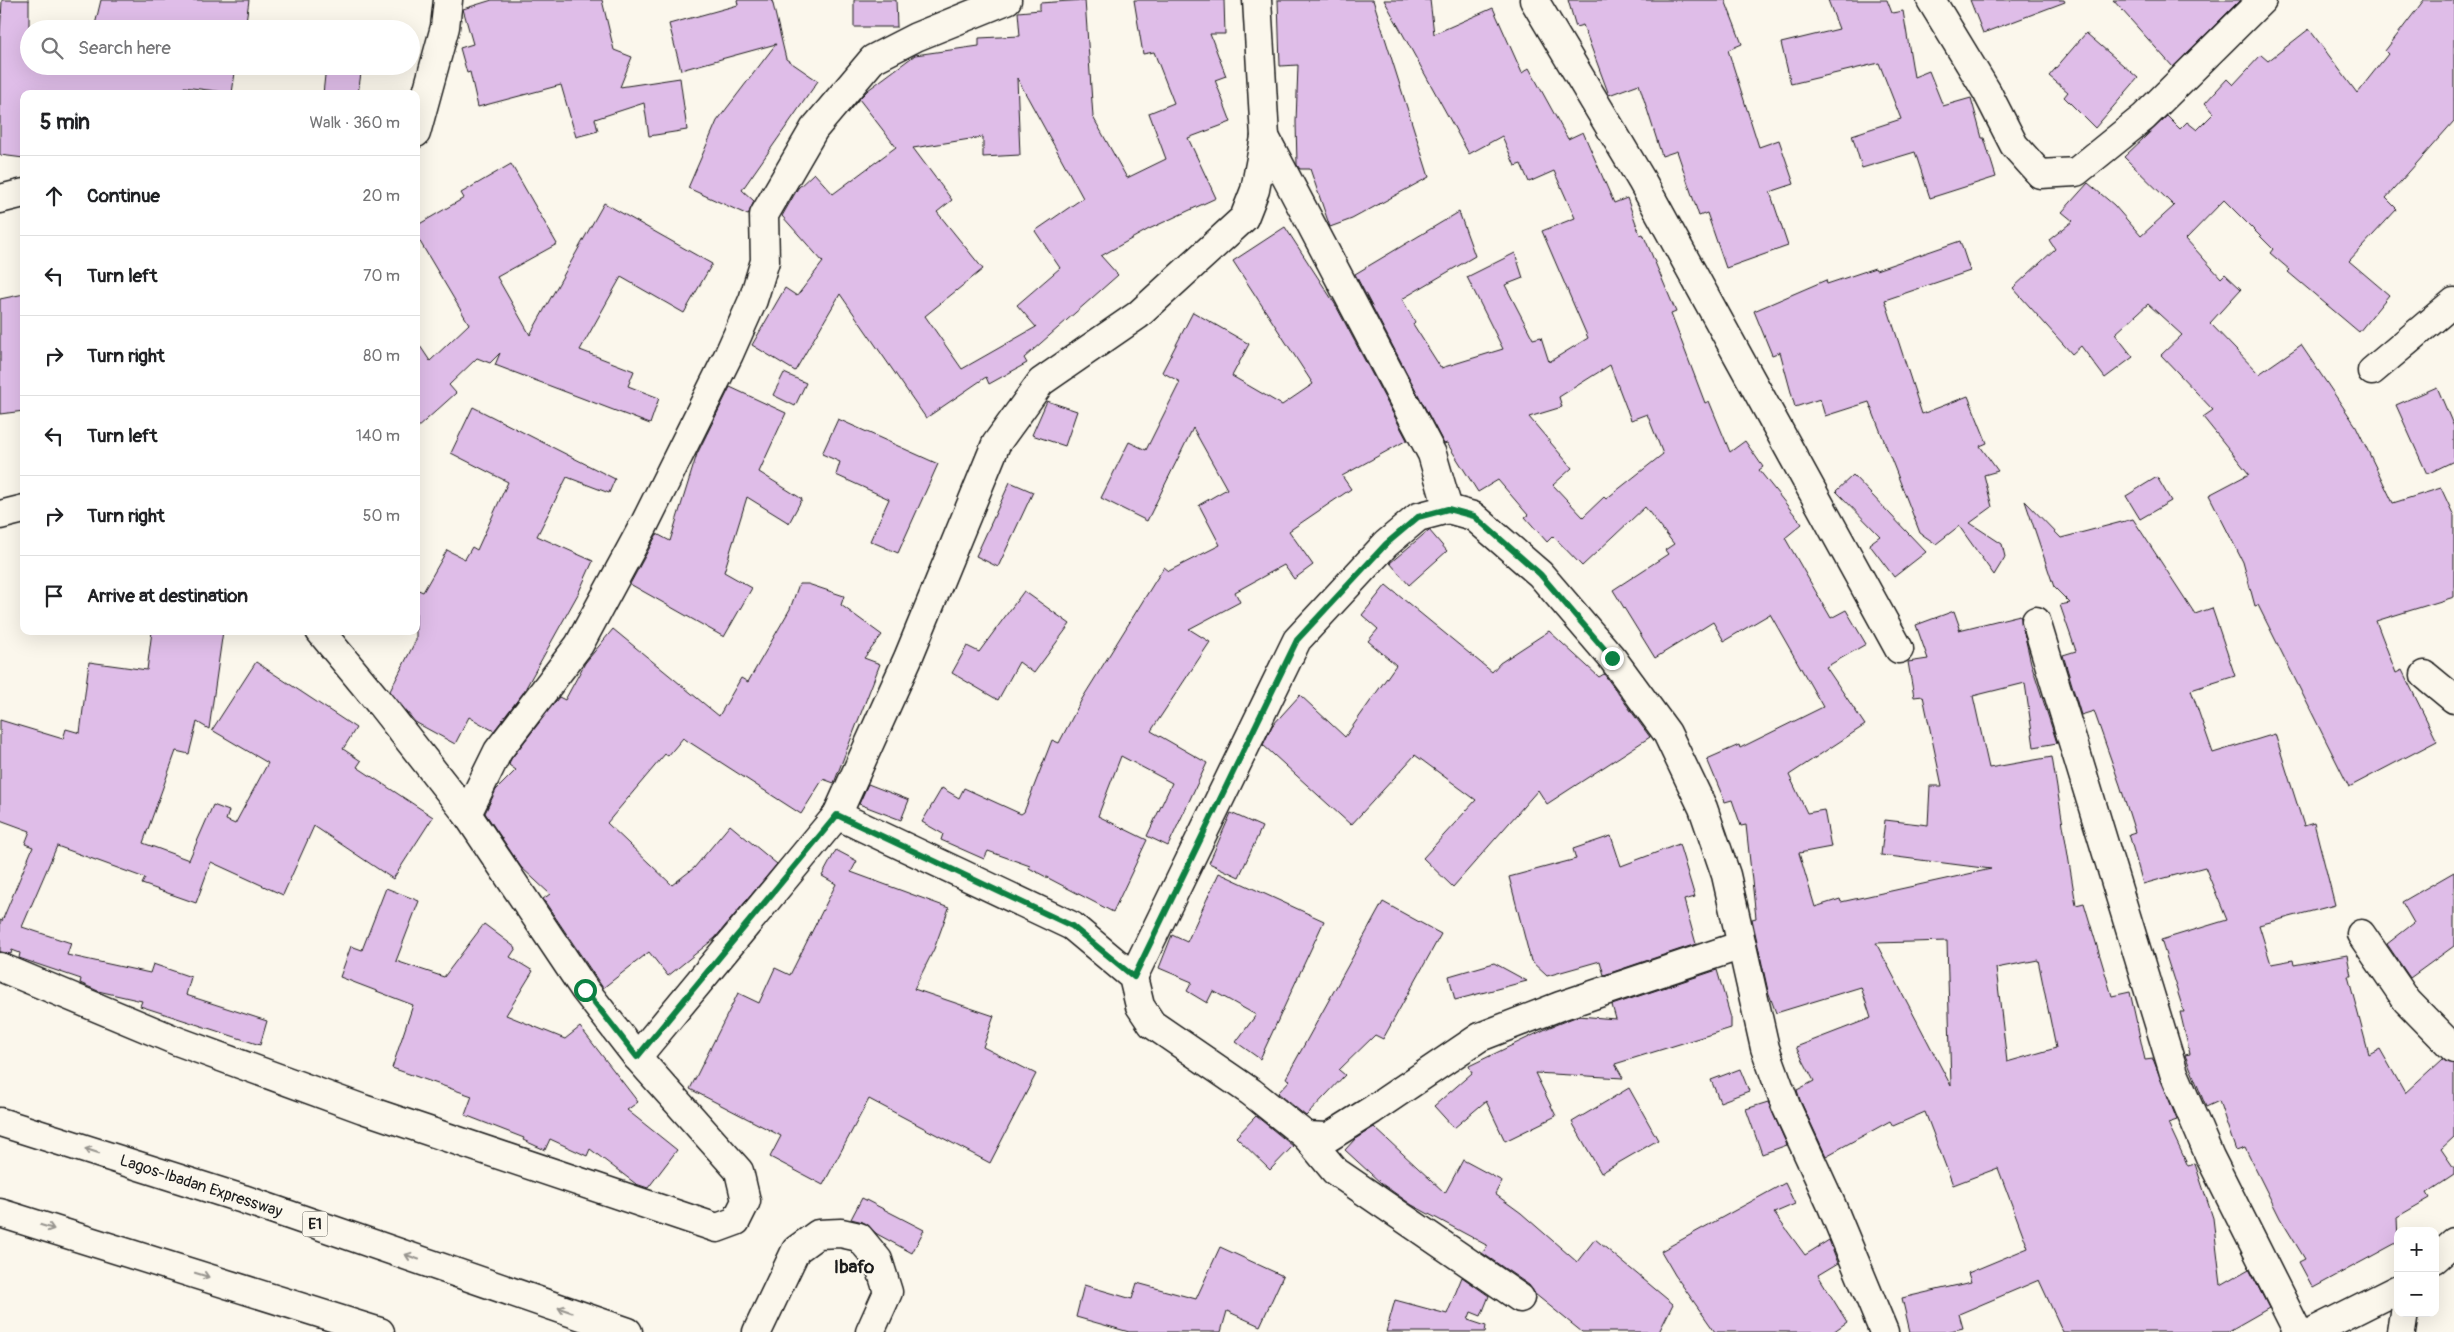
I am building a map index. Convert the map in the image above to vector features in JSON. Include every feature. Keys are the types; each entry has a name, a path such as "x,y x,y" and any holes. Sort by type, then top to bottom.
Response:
{"main road":[{"path":"420,118 445,27 448,0"},
{"path":"467,814 498,751 579,645 654,505 729,354 753,300 765,261 764,215 814,129 873,59 916,37 1007,0"},
{"path":"637,1057 837,815 908,658 996,444 1041,382 1138,315 1244,218 1255,190 1265,137 1256,0"},
{"path":"1534,0 1642,181 1899,649"},
{"path":"1931,0 1986,92 2014,145 2040,174 2076,172 2144,117 2262,0"},
{"path":"1265,137 1432,454 1448,509"},
{"path":"0,198 20,195"},
{"path":"2372,371 2454,302"},
{"path":"0,515 20,509"},
{"path":"1520,1298 1335,1172 1306,1136 1244,1087 1152,1024 1140,1006 1134,977 1297,640 1386,544 1418,517 1448,509 1474,516 1540,574 1612,658 1667,733 1703,808 1726,875 1765,1048 1786,1106 1831,1204 1884,1332"},
{"path":"2036,621 2174,1073 2210,1157 2298,1332"},
{"path":"0,967 177,1041 363,1109 717,1228 736,1221 746,1202 740,1171 637,1057 585,990 467,814 323,635"},
{"path":"2425,675 2454,699"},
{"path":"837,815 1072,926 1134,977"},
{"path":"2361,934 2407,1001 2454,1049"},
{"path":"1306,1136 1329,1137 1480,1037 1560,1006 1742,945"},
{"name":"Lagos-Ibadan Expressway","path":"0,1122 243,1199 628,1332"},
{"path":"0,1213 380,1332"},
{"path":"757,1332 796,1250 818,1234 841,1233 859,1237 878,1260 888,1292 870,1332"},
{"path":"2439,1255 2454,1242"},
{"path":"2312,1332 2394,1291"},
{"path":"2401,1332 2403,1317"}],"building":[{"path":"2,0 29,0 29,20 20,20 20,75 235,75 232,90 208,90 184,87 183,90 20,90 20,158 0,155 0,35"},
{"path":"101,0 249,0 246,20 96,20"},
{"path":"492,0 602,0 614,50 632,57 620,87 680,78 687,130 649,136 644,103 595,119 598,131 576,137 561,85 478,107 470,72 467,73 460,48 473,44 463,9"},
{"path":"737,0 772,0 786,59 818,81 742,190 754,201 748,215 688,188 717,121 776,44 681,70 669,24 738,5"},
{"path":"854,0 896,0 897,27 854,27"},
{"path":"1085,0 1093,117 1127,178 1166,159 1149,113 1174,103 1154,52 1143,54 1134,0 1224,0 1225,34 1210,34 1226,76 1215,80 1231,122 1188,138 1216,198 1149,229 1101,256 1118,275 1024,358 1027,363 989,384 986,377 926,418 840,294 795,371 752,345 785,288 797,296 823,262 782,216 798,188 814,173 833,194 896,147 859,99 868,90 915,55 979,46 979,38 1020,36 1018,12 1040,10 1040,3","holes":["1017,78 1083,198 1035,231 1060,268 1017,305 1036,327 962,369 925,316 983,269 937,212 952,200 913,148 983,137 983,157 1020,155"]},
{"path":"1278,0 1373,0 1429,177 1352,219 1330,227 1310,169 1300,169 1297,165 1298,65 1280,66"},
{"path":"1384,0 1430,0 1434,34 1493,8 1522,73 1529,68 1568,139 1583,132 1614,203 1627,198 1640,235 1643,234 1676,312 1671,314 1705,403 1709,401 1730,452 1745,441 1763,467 1759,470 1802,524 1785,538 1831,618 1846,610 1866,644 1826,667 1865,725 1789,775 1807,813 1824,810 1831,847 1799,853 1815,907 1840,899 1841,902 1991,869 1881,855 1885,820 1928,825 1930,786 1942,786 1923,696 1914,697 1908,662 1928,659 1916,625 1954,611 1959,630 2020,615 2031,663 2057,743 2034,747 2025,683 1973,696 1989,768 2052,757 2076,905 2084,903 2112,996 2130,992 2145,1060 2153,1059 2177,1120 2168,1123 2188,1166 2195,1164 2213,1218 2221,1285 2249,1269 2269,1308 2227,1332 2063,1332 2039,1280 1959,1314 1963,1328 1946,1332 1910,1332 1902,1298 1971,1282 1968,1273 2028,1248 1998,1168 1953,1185 1925,1112 1893,1126 1890,1121 1826,1156 1800,1100 1797,1090 1814,1081 1796,1047 1871,1018 1861,987 1776,1013 1768,991 1752,919 1756,918 1746,825 1741,826 1732,800 1725,802 1707,759 1739,745 1740,748 1823,707 1770,614 1724,641 1713,622 1655,658 1613,590 1668,554 1665,550 1674,544 1645,507 1582,566 1553,536 1547,542 1525,517 1528,515 1498,480 1478,492 1447,443 1444,444 1355,274 1459,212 1475,256 1402,299 1415,322 1413,324 1441,368 1503,349 1467,277 1515,253 1523,278 1505,285 1533,339 1541,337 1549,362 1588,338 1542,231 1575,218 1554,171 1529,182 1521,164 1515,166 1502,136 1469,154","holes":["1610,365 1631,420 1647,414 1663,454 1606,499 1604,497 1583,517 1553,485 1572,468 1529,417 1562,407 1559,397","1947,941 1951,1086 1876,943","2038,960 2056,1048 2007,1062 1996,968"]},
{"path":"1568,0 1725,0 1742,44 1728,50 1759,147 1779,140 1794,184 1770,192 1788,246 1726,268 1707,213 1699,216 1677,151 1662,156 1639,84 1609,95 1583,25 1576,27"},
{"path":"1828,0 1887,0 1892,13 1903,11 1914,77 1929,71 1943,106 1971,98 1982,138 1984,138 1996,177 1930,198 1915,152 1862,168 1852,135 1901,119 1879,63 1791,84 1781,43 1839,29"},
{"path":"1970,0 2064,0 2065,2 1983,33"},
{"path":"2113,0 2240,0 2173,67"},
{"path":"2424,0 2454,0 2454,121 2386,198 2397,209 2349,261 2389,295 2359,332 2288,272 2290,270 2270,253 2273,249 2224,200 2186,239 2221,278 2225,274 2241,289 2210,323 2259,374 2301,345 2356,426 2393,503 2441,488 2454,516 2454,597 2376,621 2396,673 2402,670 2437,741 2349,787 2258,605 2255,606 2243,562 2209,495 2249,474 2203,417 2213,410 2161,355 2182,335 2148,304 2115,334 2133,357 2105,378 2081,346 2072,354 2013,288 2055,249 2049,240 2073,221 2062,212 2088,183 2114,205 2141,236 2174,206 2124,157 2167,116 2180,129 2187,122 2197,130 2214,113 2205,103 2227,79 2233,85 2261,55 2268,61 2309,29 2357,93 2388,54 2385,51"},
{"path":"2086,33 2138,78 2095,128 2064,97 2068,92 2049,76"},
{"path":"325,75 361,75 359,90 323,90"},
{"path":"511,164 557,244 497,277 530,335 604,203 712,264 684,313 621,277 580,350 634,371 628,386 659,398 650,424 495,365 500,353 490,363 477,358 449,385 456,393 420,425 420,346 430,361 469,324 420,242 420,224 464,198 461,193"},
{"path":"1285,227 1335,304 1407,440 1342,476 1351,489 1289,531 1313,565 1294,579 1284,565 1235,592 1240,602 1189,629 1210,642 1151,731 1207,763 1168,846 1147,836 1172,783 1121,756 1098,816 1147,840 1113,912 1029,868 1030,866 988,851 984,859 941,840 943,834 922,822 942,788 959,798 964,788 1021,814 1024,812 1052,740 1059,743 1082,699 1164,567 1169,571 1220,545 1199,505 1227,489 1193,428 1147,521 1101,498 1129,442 1146,450 1180,382 1162,372 1193,312 1249,344 1232,376 1282,405 1313,384 1233,261"},
{"path":"1960,241 1970,271 1885,300 1922,414 1968,396 1987,443 1980,446 1998,471 1984,475 1992,507 1970,523 2002,544 2005,557 1994,575 1959,526 1936,544 1920,533 1869,402 1825,416 1820,399 1795,407 1780,352 1772,355 1754,311 1826,280 1827,284 1875,268 1876,270"},
{"path":"20,295 20,412 0,414 0,299"},
{"path":"784,373 806,383 795,406 773,395"},
{"path":"730,387 786,413 759,472 802,499 789,523 747,497 724,572 752,588 724,637 630,584 657,534 670,541 697,454"},
{"path":"2437,387 2454,427 2454,461 2427,474 2396,405"},
{"path":"1047,401 1077,411 1065,446 1032,435"},
{"path":"473,407 615,479 609,493 567,477 537,536 593,561 578,594 523,693 494,731 469,717 455,744 415,722 390,691 416,640 416,635 420,635 420,591 423,592 447,550 465,559 472,547 477,550 508,482 451,453"},
{"path":"838,419 938,464 898,553 870,541 889,499 836,475 840,462 822,454"},
{"path":"1853,475 1926,552 1894,577 1869,544 1880,536 1836,491"},
{"path":"2157,477 2171,501 2140,519 2126,496"},
{"path":"1010,482 1033,492 998,567 976,556"},
{"path":"2025,501 2061,538 2133,519 2195,614 2212,608 2235,676 2191,690 2213,753 2275,734 2304,826 2314,823 2335,905 2259,925 2271,964 2293,960 2294,965 2347,955 2351,976 2348,976 2369,1055 2380,1049 2405,1093 2442,1059 2454,1064 2454,1137 2441,1149 2454,1168 2454,1175 2427,1193 2430,1198 2397,1217 2397,1227 2394,1227 2394,1244 2313,1288 2299,1262 2305,1259 2280,1218 2245,1148 2236,1151 2219,1101 2206,1107 2185,1055 2190,1054 2180,1012 2184,1012 2161,940 2227,920 2205,867 2143,884 2129,834 2135,832 2120,785 2094,711 2081,715 2063,655 2076,651 2060,605 2070,603 2054,587"},
{"path":"1429,530 1447,551 1409,585 1390,563"},
{"path":"799,584 808,584 844,596 841,605 882,635 864,658 880,664 834,783 823,779 801,814 683,738 668,756 665,754 607,823 672,885 694,868 730,825 777,864 715,938 668,976 649,952 603,988 543,899 550,894 521,867 485,813 496,790 516,770 509,765 511,759 559,697 565,700 585,663 613,629 719,716 741,678 748,682 790,609"},
{"path":"1386,585 1492,672 1500,663 1549,631 1599,677 1604,674 1650,737 1547,804 1538,790 1453,887 1423,858 1476,800 1415,755 1351,825 1263,745 1272,726 1300,695 1345,737 1396,665 1368,641 1378,629 1362,615"},
{"path":"1024,591 1070,624 1034,673 1019,662 998,700 952,673 967,646 979,652"},
{"path":"151,635 222,635 209,729 197,722 189,754 176,751 143,843 189,860 213,805 229,811 226,820 235,824 268,763 212,730 256,662 356,728 343,749 361,761 357,767 433,817 393,879 314,826 283,895 211,862 196,903 142,884 145,878 57,846 22,927 71,943 67,955 150,973 153,964 191,977 186,995 267,1021 260,1045 140,1006 142,1001 98,991 80,983 81,979 19,958 20,953 12,950 11,954 0,952 0,920 2,921 33,847 25,844 30,831 0,820 0,720 63,739 66,729 80,733 89,662 147,670"},
{"path":"868,784 909,800 901,820 859,804"},
{"path":"1231,813 1262,827 1239,877 1209,863"},
{"path":"1611,836 1621,866 1679,844 1695,897 1684,900 1696,944 1604,975 1600,961 1547,976 1531,961 1509,877 1576,859 1573,849"},
{"path":"836,850 857,861 851,872 949,908 934,949 914,989 994,1016 983,1047 1036,1074 990,1163 869,1099 823,1185 770,1157 781,1136 690,1089 738,993 759,1003 775,968 790,975 836,884 822,876"},
{"path":"2454,872 2454,946 2410,978 2387,944 2414,923 2402,902"},
{"path":"1219,873 1324,921 1260,1059 1236,1042 1256,1015 1213,991 1207,1003 1187,991 1192,982 1159,968 1172,935 1187,942"},
{"path":"386,888 419,901 396,961 444,977 484,924 516,948 510,957 533,971 506,1015 565,1039 580,1027 638,1102 627,1110 677,1150 648,1188 636,1184 590,1149 587,1156 550,1139 545,1150 523,1140 524,1138 465,1115 472,1096 392,1068 413,1005 340,977 351,946 362,950"},
{"path":"1383,902 1441,934 1383,1039 1375,1035 1339,1070 1345,1075 1306,1116 1278,1093 1290,1080 1286,1078"},
{"path":"1494,963 1527,981 1455,1000 1449,976"},
{"path":"1717,970 1731,1018 1731,1028 1615,1064 1623,1078 1535,1073 1556,1116 1505,1141 1486,1101 1454,1128 1434,1106 1472,1073 1469,1066 1550,1027 1578,1016 1616,1019 1612,1005"},
{"path":"1740,1069 1749,1091 1720,1102 1711,1080"},
{"path":"1629,1088 1658,1140 1601,1173 1572,1122"},
{"path":"1768,1102 1787,1145 1762,1154 1746,1109"},
{"path":"1256,1116 1293,1146 1270,1170 1236,1137"},
{"path":"1374,1127 1445,1193 1463,1160 1502,1181 1495,1194 1521,1213 1577,1262 1595,1239 1673,1304 1659,1332 1582,1332 1535,1294 1529,1285 1482,1253 1488,1246 1412,1205 1382,1184 1345,1150 1355,1139"},
{"path":"1785,1183 1795,1204 1774,1213 1805,1255 1829,1240 1838,1263 1818,1275 1847,1322 1833,1332 1715,1332 1675,1275 1661,1251"},
{"path":"862,1198 924,1230 912,1253 877,1234 863,1222 851,1219"},
{"path":"1220,1247 1283,1276 1260,1326 1227,1311 1221,1332 1129,1332 1076,1317 1084,1285 1132,1299 1137,1283 1196,1299"},
{"path":"1462,1277 1489,1296 1481,1316 1471,1312 1468,1320 1486,1326 1485,1332 1386,1332 1395,1300 1447,1314"}],"district":[{"name":"Ibafo","path":"854,1267"}],"route":[{"path":"585,990 637,1057 837,815 1072,926 1134,977 1297,640 1386,544 1418,517 1448,509 1474,516 1540,574 1612,658"}]}
